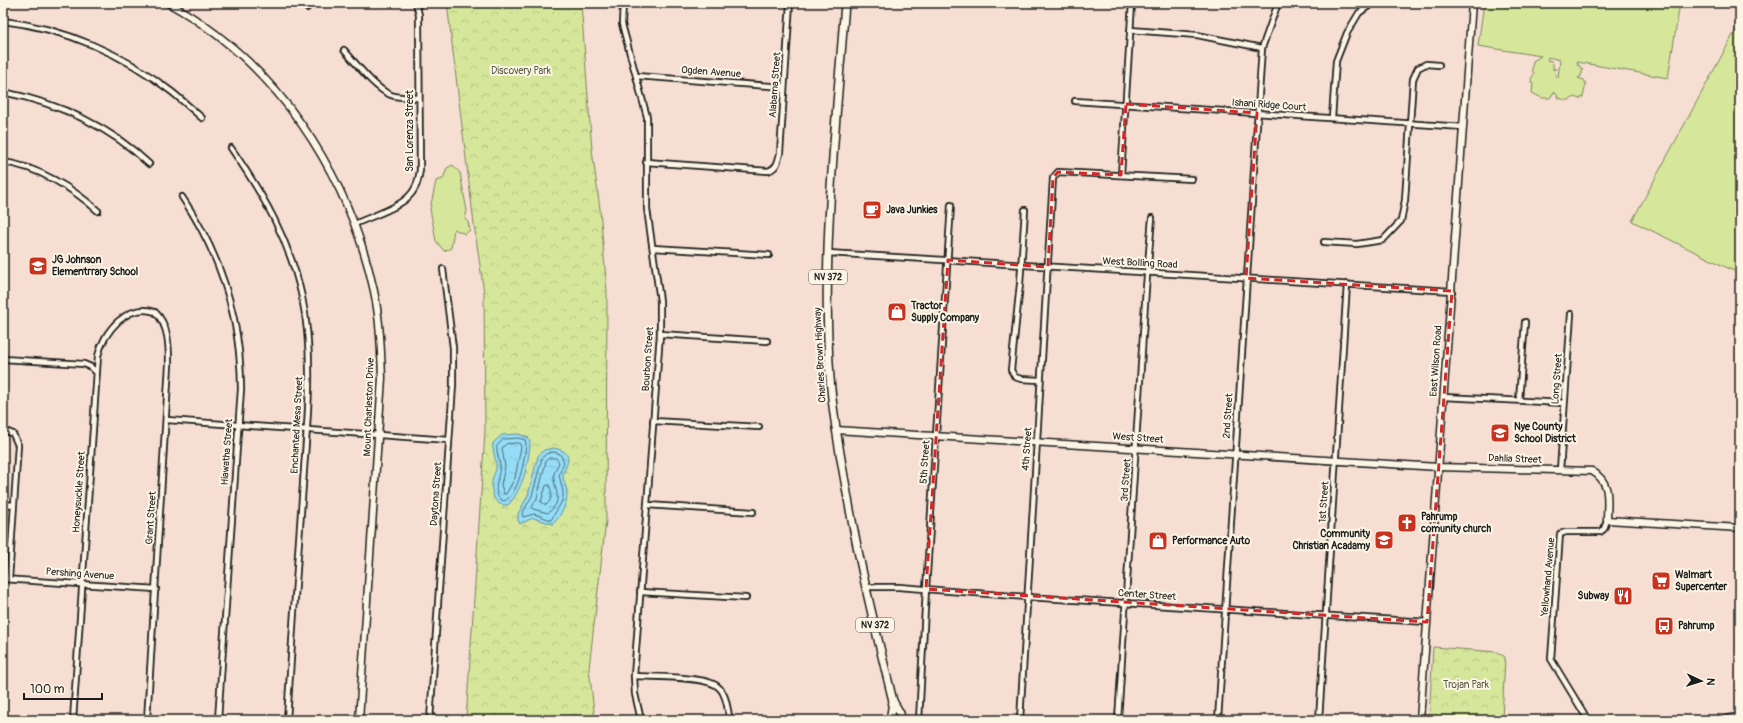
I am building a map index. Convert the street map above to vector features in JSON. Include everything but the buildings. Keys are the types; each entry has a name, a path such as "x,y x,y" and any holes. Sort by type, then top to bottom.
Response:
{"highway":[{"path":"1727,720 1740,717"}],"main road":[{"name":"Charles Brown Highway","path":"845,3 828,253 827,327 830,379 836,430 851,517 893,701 900,713 901,720"},
{"name":"Charles Brown Highway","path":"892,720 891,715 893,701"}],"street":[{"name":"Mount Charleston Drive","path":"168,3 200,23 246,58 290,108 330,169 355,224 365,256 374,292 380,332 382,378 359,720"},
{"path":"302,3 307,8"},
{"name":"San Lorenza Street","path":"355,224 394,207 407,198 416,188 420,170 418,15 416,3"},
{"name":"Bourbon Street","path":"623,3 622,24 647,117 647,209 660,301 660,334 634,676 641,720"},
{"name":"Alabama Street","path":"646,162 768,171 775,167 780,153 790,3"},
{"path":"1132,3 1121,175 1192,179"},
{"name":"2nd Street","path":"1218,720 1262,48 1278,3"},
{"path":"1332,118 1336,61 1347,33 1355,20 1360,13 1372,3"},
{"name":"East Wilson Road","path":"1420,720 1472,3"},
{"path":"3,21 54,32 112,54 144,72 172,92 202,118"},
{"path":"1130,30 1197,35 1262,48"},
{"path":"344,50 370,78 389,94 418,98"},
{"path":"1324,242 1357,244 1383,240 1401,221 1405,200 1413,79 1418,68 1426,64 1439,65"},
{"name":"Ogden Avenue","path":"636,76 784,87"},
{"path":"3,92 72,112 119,139 149,164"},
{"name":"Ishani Ridge Court","path":"1075,101 1463,127"},
{"name":"Enchanted Mesa Street","path":"231,148 264,197 287,247 302,298 310,357 287,720"},
{"path":"3,162 24,168 57,182 71,190 98,211"},
{"name":"4th Street","path":"1020,720 1053,178 1058,172 1121,175"},
{"name":"Hiawatha Street","path":"182,197 217,261 231,304 241,366 218,720"},
{"name":"5th Street","path":"920,720 926,589 951,205"},
{"path":"1025,210 1011,370 1015,377 1021,379 1040,380"},
{"name":"3rd Street","path":"1118,720 1152,218"},
{"path":"653,248 769,254"},
{"name":"West Bolling Road","path":"828,253 1452,291"},
{"name":"Daytona Street","path":"430,720 453,385 453,354 442,269"},
{"name":"1st Street","path":"1319,720 1347,284"},
{"name":"Honeysuckle Street","path":"73,720 96,372 100,345 105,335 119,320 142,310 155,312 161,318"},
{"name":"Long Street","path":"1560,470 1571,314"},
{"name":"Grant Street","path":"147,720 170,365 165,328 161,318"},
{"path":"1519,400 1524,322"},
{"path":"660,334 767,341"},
{"path":"3,359 84,364 96,372"},
{"path":"1443,398 1564,403"},
{"path":"167,420 449,440"},
{"path":"653,420 759,427"},
{"path":"3,430 13,434 18,445 9,579"},
{"name":"West Street","path":"836,430 1438,467"},
{"name":"Dahlia Street","path":"1438,467 1592,471 1602,478 1606,484 1608,492 1607,520"},
{"path":"3,504 13,505"},
{"path":"647,505 753,512"},
{"path":"1607,520 1740,528"},
{"name":"Yellowhand Avenue","path":"1588,720 1551,659 1560,534 1566,532 1600,532 1604,529 1607,520"},
{"name":"Pershing Avenue","path":"3,578 156,588"},
{"name":"Center Street","path":"866,587 899,587 1027,597 1427,622"},
{"path":"640,592 746,598"},
{"path":"634,676 707,681 718,686 725,700 730,720"}],"highlighted area":[{"path":"1126,104 1257,113 1246,278 1452,291 1427,622 926,589 948,260 1048,267 1053,178 1058,172 1121,175"}],"green space":[{"name":"Discovery Park","path":"447,3 581,3 592,150 600,209 607,292 606,521 589,668 595,720 466,720 485,432 484,293"},
{"path":"1484,3 1680,3 1668,78 1577,62 1578,66 1579,65 1583,70 1581,76 1578,78 1584,80 1586,84 1583,97 1579,99 1575,97 1565,100 1558,98 1554,92 1550,98 1542,98 1532,93 1533,84 1531,79 1534,74 1532,70 1533,61 1541,56 1478,46","holes":["1548,57 1560,60 1558,78 1556,76 1555,68 1553,70 1553,63 1550,60 1547,61"]},
{"path":"1740,22 1740,274 1632,221"},
{"path":"453,165 460,173 467,211 465,219 468,222 470,230 465,234 454,229 451,248 444,251 436,241 430,209 436,181 443,179 447,168"},
{"name":"Trojan Park","path":"1433,647 1497,652 1505,657 1502,720 1429,720"}],"water":[{"path":"518,434 528,437 530,442 527,467 518,492 508,505 503,505 495,500 492,491 492,481 496,470 493,443 502,435"},
{"path":"554,448 562,450 568,457 563,477 567,489 567,497 563,510 553,524 533,518 520,524 518,514 528,495 538,456 544,450"}],"place":[{"name":"Java Junkies","path":"872,210"},
{"name":"JG Johnson Elementrrary School","path":"38,266"},
{"name":"Tractor Supply Company","path":"897,312"},
{"name":"Nye County School District","path":"1500,433"},
{"name":"Pahrump comunity church","path":"1407,523"},
{"name":"Community Christian Acadamy","path":"1384,540"},
{"name":"Performance Auto","path":"1158,541"},
{"name":"Walmart Supercenter","path":"1661,581"},
{"name":"Subway","path":"1623,596"},
{"name":"Pahrump","path":"1664,626"}]}
